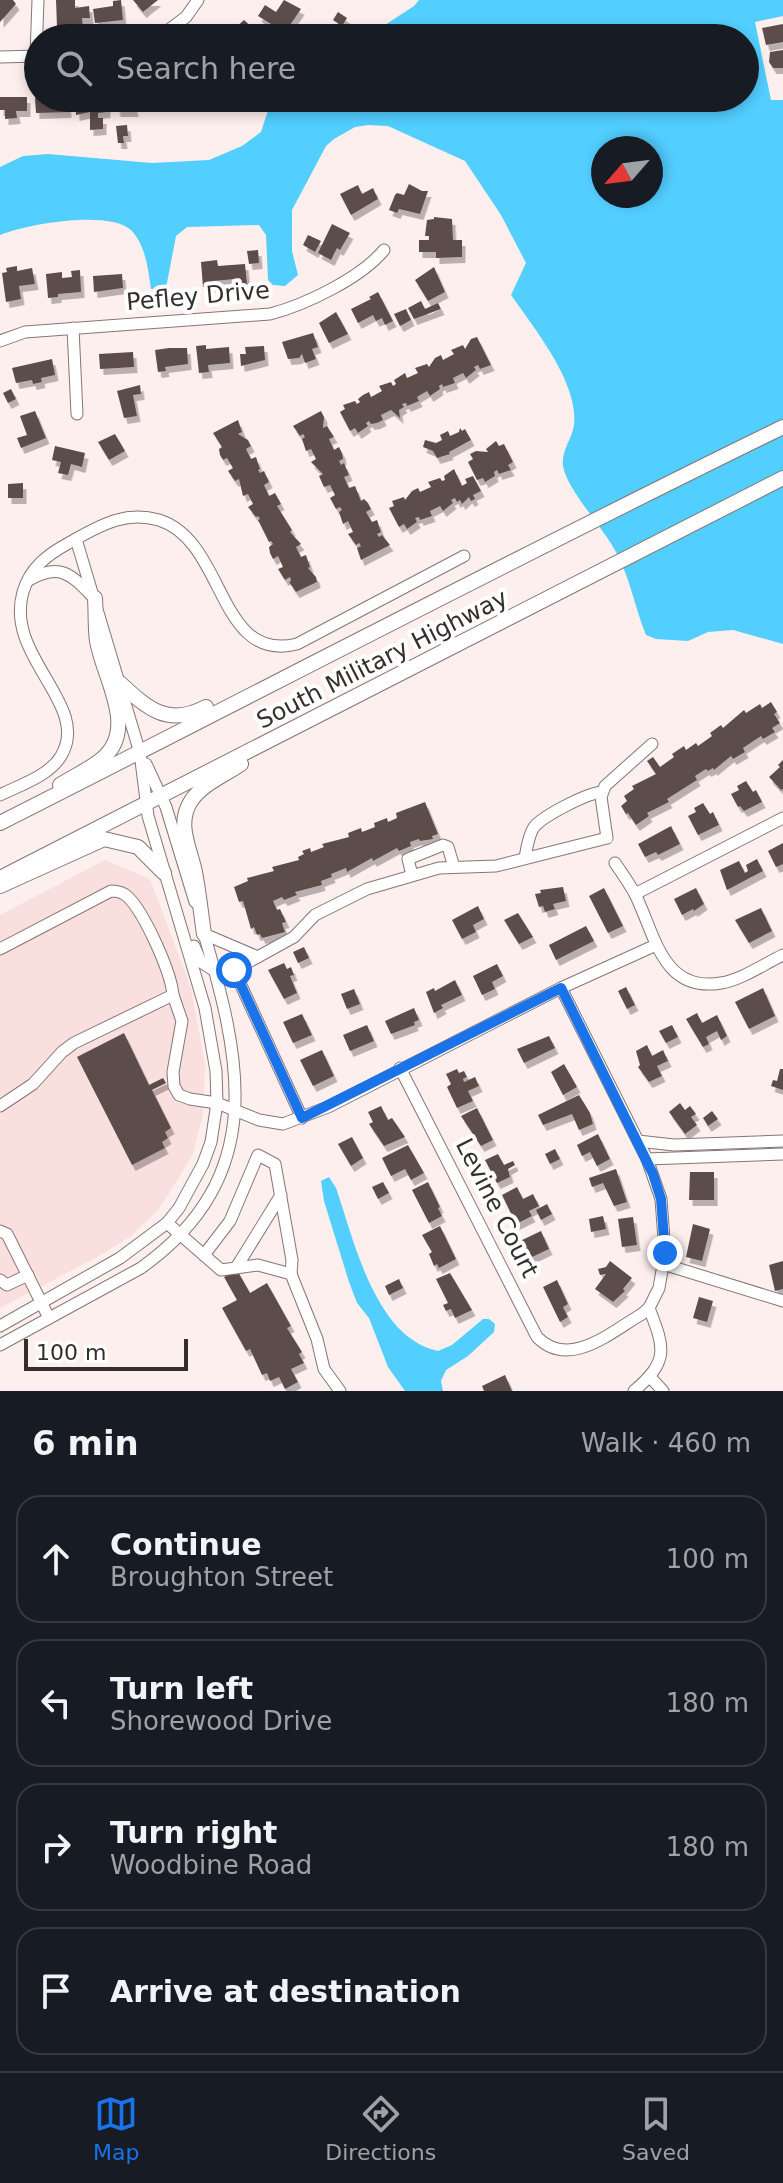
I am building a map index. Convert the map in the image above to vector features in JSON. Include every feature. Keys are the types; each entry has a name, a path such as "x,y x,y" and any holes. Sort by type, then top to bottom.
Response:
{"main road":[{"name":"South Military Highway","path":"7,820 309,663 783,427"},
{"name":"South Military Highway","path":"0,878 783,478"},
{"path":"7,820 102,758 114,740 118,729 118,712 97,642 95,598"},
{"path":"120,683 147,706 181,717 189,716 249,685 309,663"},
{"path":"204,934 195,872 184,833 185,814 203,788 283,735"},
{"path":"0,886 104,839 138,847 164,873"}],"street":[{"path":"38,0 38,24"},
{"path":"177,24 198,0"},
{"path":"0,57 24,56"},
{"name":"Pefley Drive","path":"0,341 25,332 270,314 286,310 366,267 384,250"},
{"path":"73,328 77,414"},
{"path":"0,795 54,765 65,747 68,734 64,712 21,630 21,599 28,580 51,553 103,524 135,517 149,518 176,528 197,547 238,625 253,639 275,647 297,644 464,556"},
{"path":"0,1326 120,1258 167,1223 179,1208 203,1164 211,1142 217,1103 211,1034 164,873 147,803 140,753 76,539"},
{"path":"28,580 49,571 59,571 75,578 95,598"},
{"path":"175,906 198,957 215,971 234,970 294,937 315,915 367,889 412,875 454,867 484,867 607,838 602,792 610,780 652,744"},
{"path":"0,1345 141,1268 181,1235 197,1216 229,1152 236,1110 234,1051 215,971 161,796 140,753"},
{"path":"525,858 530,834 538,823 588,794 602,792"},
{"path":"635,894 783,818"},
{"path":"412,875 408,859 443,845 448,847 454,867"},
{"path":"615,863 635,894 656,945 677,974 687,981 702,985 724,983 783,955"},
{"path":"0,949 111,891 120,891 128,897 143,920 172,984 182,1021 173,1072 174,1086 179,1095 217,1103 259,1120 283,1124 302,1118 561,988 656,945"},
{"path":"204,934 258,957"},
{"path":"234,970 302,1118"},
{"path":"561,988 647,1159 661,1199 665,1253 659,1288 649,1308 661,1358 650,1377 634,1391"},
{"path":"0,1106 33,1084 62,1052 78,1041 173,995"},
{"name":"Levine Court","path":"400,1068 537,1337 549,1347 567,1351 589,1345 649,1308"},
{"path":"638,1141 674,1145 783,1141"},
{"path":"647,1159 783,1154"},
{"path":"204,1255 230,1221 258,1155 275,1164 292,1260 291,1274 317,1339 328,1391"},
{"path":"236,1268 281,1195"},
{"path":"167,1223 221,1270 258,1265 291,1274"},
{"path":"0,1231 7,1234 49,1318"},
{"path":"663,1264 783,1301"},
{"path":"0,1280 7,1285 28,1275"},
{"path":"324,1369 340,1391"},
{"path":"650,1377 663,1391"}],"shaded area":[{"path":"105,860 150,879 191,988 205,1064 203,1114 193,1154 159,1209 131,1236 0,1308 0,915"}],"water":[{"path":"419,0 783,0 783,16 755,24 386,24"},
{"path":"759,42 771,100 783,100 783,644 733,630 708,632 688,641 656,639 646,635 617,554 566,476 564,455 574,425 570,392 553,357 511,295 526,263 501,215 465,161 388,126 355,127 334,139 326,146 292,210 292,251 298,275 285,286 273,285 268,280 266,235 259,225 187,227 176,236 166,288 151,289 146,258 140,244 132,231 121,224 68,221 0,235 0,167 23,156 48,154 152,163 209,160 242,146 261,132 267,112 759,112"},
{"path":"329,1177 336,1188 370,1284 398,1327 416,1342 438,1351 452,1345 483,1319 495,1324 494,1332 468,1356 446,1370 441,1381 443,1391 405,1391 388,1367 369,1318 357,1303 349,1282 324,1201 321,1181"}],"building":[{"path":"0,0 13,0 16,4 0,22"},
{"path":"56,0 75,0 75,8 89,6 90,18 82,18 83,24 57,24"},
{"path":"121,0 123,20 95,23 93,9 113,6 113,1"},
{"path":"133,0 158,0 143,12"},
{"path":"284,0 301,9 291,24 271,24 258,16 265,5 276,12"},
{"path":"338,12 347,18 343,24 333,20"},
{"path":"783,24 783,42 766,45 762,28"},
{"path":"783,50 783,68 773,68 769,62 770,52"},
{"path":"0,97 24,97 24,111 16,111 17,118 5,119 5,110 0,110"},
{"path":"90,112 107,112 98,113 98,118 103,118 103,129 90,130"},
{"path":"127,125 128,136 123,136 124,143 118,143 116,126"},
{"path":"409,184 428,191 420,214 389,210 395,195 404,195"},
{"path":"358,185 362,194 373,188 378,199 351,215 340,194"},
{"path":"434,217 452,219 453,240 462,240 462,257 436,258 436,252 419,252 419,240 429,240 429,236 425,236 427,220"},
{"path":"332,224 350,233 331,260 318,253"},
{"path":"308,235 321,241 315,252 303,245"},
{"path":"258,250 259,263 249,264 247,251"},
{"path":"217,260 218,266 245,264 247,284 236,285 235,279 213,281 213,286 203,287 201,262"},
{"path":"17,266 17,271 32,268 35,284 19,286 21,299 6,302 2,273 7,272 6,268"},
{"path":"434,267 445,292 428,301 415,280"},
{"path":"80,270 81,292 48,298 46,274 62,272 62,278 72,277 71,271"},
{"path":"122,274 123,288 94,292 93,276"},
{"path":"378,292 393,321 385,325 382,318 376,321 373,315 358,323 351,309"},
{"path":"421,301 425,309 438,303 441,309 414,319 408,308"},
{"path":"406,309 411,320 400,326 394,314"},
{"path":"336,312 348,334 329,343 319,323"},
{"path":"313,333 318,347 312,349 316,359 305,363 302,354 299,358 288,359 282,342"},
{"path":"477,337 491,365 480,369 478,365 466,378 463,373 453,378 455,383 443,387 442,384 430,396 427,391 417,397 419,401 407,406 406,403 402,404 404,407 399,410 400,418 391,410 381,415 383,420 366,423 368,426 358,433 355,428 350,431 340,412 345,409 343,405 355,401 357,404 360,402 358,399 369,392 371,397 382,391 379,386 391,382 393,386 396,384 394,380 405,373 407,378 418,373 415,368 427,364 429,367 435,358 441,355 443,360 454,354 451,350 463,345 465,349 471,339"},
{"path":"206,345 206,349 229,347 230,363 208,365 209,372 199,373 196,346"},
{"path":"264,346 265,360 241,366 240,354 246,354 245,347"},
{"path":"187,348 188,364 165,367 166,371 158,372 155,350"},
{"path":"133,352 134,367 100,369 99,354"},
{"path":"52,359 55,375 41,378 42,382 33,384 32,380 16,383 12,368"},
{"path":"140,385 141,394 133,395 137,416 124,418 117,391"},
{"path":"11,389 16,399 8,403 3,393"},
{"path":"35,411 46,438 21,448 17,438 27,435 20,416"},
{"path":"321,411 323,428 327,426 334,437 329,439 334,450 339,447 342,453 343,459 339,461 341,465 344,463 349,475 344,477 349,488 355,486 361,501 364,499 368,503 371,509 366,512 372,522 377,520 381,532 377,534 379,537 382,535 390,545 361,560 357,548 361,546 359,543 356,545 348,534 353,532 348,521 343,524 339,512 342,510 340,507 336,509 330,498 335,495 330,485 324,487 319,476 323,474 311,462 316,459 311,449 306,451 302,439 305,437 303,434 300,436 293,426"},
{"path":"238,420 242,432 238,434 248,440 251,446 246,449 251,459 256,457 260,473 264,471 269,482 264,485 269,496 275,493 281,504 277,506 292,530 290,532 301,544 296,547 301,557 306,555 308,568 316,577 317,582 296,592 289,582 290,577 285,580 278,569 283,567 278,556 273,559 270,553 269,547 273,544 269,542 258,516 248,507 253,504 248,494 243,496 239,479 235,481 228,471 233,468 227,458 223,460 220,455 219,449 222,447 213,433"},
{"path":"460,428 462,431 465,429 471,440 450,454 437,458 433,451 423,447 425,440 436,443 442,440 440,435 448,431 450,436 459,432"},
{"path":"115,434 125,451 109,460 98,442"},
{"path":"496,441 499,446 504,444 513,462 508,465 511,470 499,474 497,470 495,476 485,482 483,478 477,480 468,462 473,459 470,454 488,452 486,449"},
{"path":"55,446 85,453 82,467 71,464 68,475 58,473 61,462 52,460"},
{"path":"454,469 462,486 467,483 465,479 473,476 481,491 473,495 475,499 471,501 469,497 462,504 455,498 443,511 440,506 430,511 432,516 420,520 419,517 415,518 417,522 407,529 404,524 399,527 389,508 394,506 392,501 404,497 405,500 418,488 420,492 431,487 428,482 440,478 445,480 444,476"},
{"path":"23,483 23,498 8,498 8,484"},
{"path":"771,702 780,723 772,728 775,732 763,739 761,736 743,748 745,752 733,759 731,756 714,770 706,769 695,776 697,780 667,799 669,802 647,813 649,816 636,825 626,814 621,806 627,801 624,796 634,789 632,786 656,774 647,761 653,757 660,767 674,757 672,754 684,746 686,750 696,743 698,746 712,736 710,733 721,725 723,728 744,710 746,713 760,704 762,708"},
{"path":"783,760 783,789 781,790 769,777"},
{"path":"746,781 753,792 756,790 762,802 744,811 731,794"},
{"path":"425,802 438,834 432,836 433,839 410,842 411,846 399,851 397,848 347,872 346,868 331,874 332,877 321,881 322,885 295,892 297,895 284,900 282,897 273,901 286,922 282,923 285,932 262,938 254,927 251,929 243,901 239,902 234,887 248,881 247,878 274,871 272,867 299,860 298,857 304,854 302,851 310,848 311,852 324,847 322,844 349,837 348,833 361,828 362,832 375,827 374,823 387,818 388,822 397,818 396,813"},
{"path":"703,803 710,814 713,812 719,825 698,835 688,816"},
{"path":"671,826 680,844 658,855 656,852 645,857 638,844"},
{"path":"783,843 783,864 776,867 768,851"},
{"path":"757,859 763,871 727,890 720,870 739,861 745,873 748,871 746,865"},
{"path":"563,887 566,901 553,904 555,909 545,912 543,906 539,907 535,894 541,893 540,890"},
{"path":"604,888 623,926 608,933 589,896"},
{"path":"696,888 704,904 682,915 674,899"},
{"path":"478,906 484,919 473,925 476,932 462,939 452,920"},
{"path":"761,908 772,931 749,943 735,920"},
{"path":"518,913 533,937 519,944 504,920"},
{"path":"586,926 594,941 556,960 549,945"},
{"path":"304,947 309,958 298,963 293,952"},
{"path":"284,963 287,969 291,967 294,975 290,976 297,993 284,999 268,970"},
{"path":"497,964 503,976 492,982 495,989 482,995 473,976"},
{"path":"455,980 462,995 441,1005 443,1008 434,1013 426,992 434,988 435,991"},
{"path":"626,987 635,1005 627,1009 618,991"},
{"path":"763,988 775,1016 749,1029 735,1002"},
{"path":"354,989 360,1004 347,1009 341,994"},
{"path":"414,1008 419,1020 414,1022 415,1025 391,1034 385,1021"},
{"path":"697,1013 702,1023 717,1015 727,1036 721,1040 717,1031 706,1037 709,1044 703,1047 686,1019"},
{"path":"302,1014 312,1035 293,1043 283,1022"},
{"path":"367,1025 374,1041 350,1051 343,1035"},
{"path":"672,1025 678,1037 666,1043 659,1031"},
{"path":"124,1033 149,1085 163,1078 166,1083 152,1090 171,1128 165,1132 168,1138 162,1142 165,1148 132,1165 77,1057"},
{"path":"549,1036 555,1048 524,1063 517,1049"},
{"path":"647,1045 652,1056 663,1050 668,1061 657,1066 662,1076 649,1082 638,1067 636,1051"},
{"path":"322,1050 334,1076 313,1086 300,1060"},
{"path":"564,1064 577,1087 563,1095 551,1072"},
{"path":"457,1069 459,1073 464,1071 467,1077 463,1079 464,1082 475,1077 479,1086 468,1091 473,1101 457,1108 447,1087 451,1084 446,1074"},
{"path":"780,1069 783,1069 783,1090 771,1086 773,1080 777,1081"},
{"path":"579,1095 593,1124 579,1130 572,1114 543,1125 538,1115"},
{"path":"680,1103 685,1110 690,1106 696,1114 691,1117 697,1125 685,1134 669,1112"},
{"path":"381,1106 388,1120 392,1118 405,1137 384,1146 369,1124 373,1122 368,1112"},
{"path":"477,1108 493,1140 481,1146 461,1116"},
{"path":"712,1111 718,1119 708,1126 703,1118"},
{"path":"598,1134 610,1159 597,1166 590,1152 582,1156 577,1145"},
{"path":"352,1137 363,1158 351,1166 338,1144"},
{"path":"408,1145 424,1173 411,1180 405,1169 391,1176 382,1158"},
{"path":"555,1149 560,1159 550,1164 545,1154"},
{"path":"498,1154 504,1165 513,1161 515,1165 508,1169 510,1177 497,1183 485,1160"},
{"path":"616,1169 627,1202 614,1206 603,1183 592,1187 589,1178"},
{"path":"690,1172 714,1172 714,1200 689,1200"},
{"path":"383,1182 389,1193 378,1199 372,1187"},
{"path":"428,1182 442,1216 429,1223 412,1190"},
{"path":"517,1187 523,1199 533,1194 539,1206 529,1211 532,1216 516,1224 502,1195"},
{"path":"547,1204 552,1214 541,1220 536,1210"},
{"path":"603,1216 606,1229 591,1232 589,1219"},
{"path":"633,1217 637,1245 622,1247 618,1219"},
{"path":"693,1224 710,1229 702,1261 686,1257"},
{"path":"440,1226 456,1259 439,1268 437,1264 434,1266 429,1254 432,1252 422,1235"},
{"path":"541,1231 549,1249 530,1258 527,1251 523,1253 518,1242"},
{"path":"610,1261 632,1278 623,1289 625,1291 613,1302 595,1289 606,1274 600,1275 598,1269 606,1267"},
{"path":"783,1261 783,1289 775,1291 769,1265"},
{"path":"237,1270 250,1293 267,1283 291,1326 287,1328 302,1352 299,1354 304,1363 291,1369 298,1382 285,1389 279,1377 270,1381 267,1373 262,1375 250,1349 246,1351 222,1308 237,1300 224,1277"},
{"path":"450,1273 472,1310 455,1318 451,1309 446,1311 443,1305 448,1303 436,1279"},
{"path":"399,1279 403,1288 389,1295 385,1286"},
{"path":"557,1280 568,1304 563,1307 568,1317 560,1322 543,1287"},
{"path":"699,1297 713,1301 707,1322 693,1318"},
{"path":"505,1375 512,1391 484,1391 482,1386"}],"route":[{"path":"234,970 302,1118 561,988 653,1174 661,1199 665,1253"}]}
